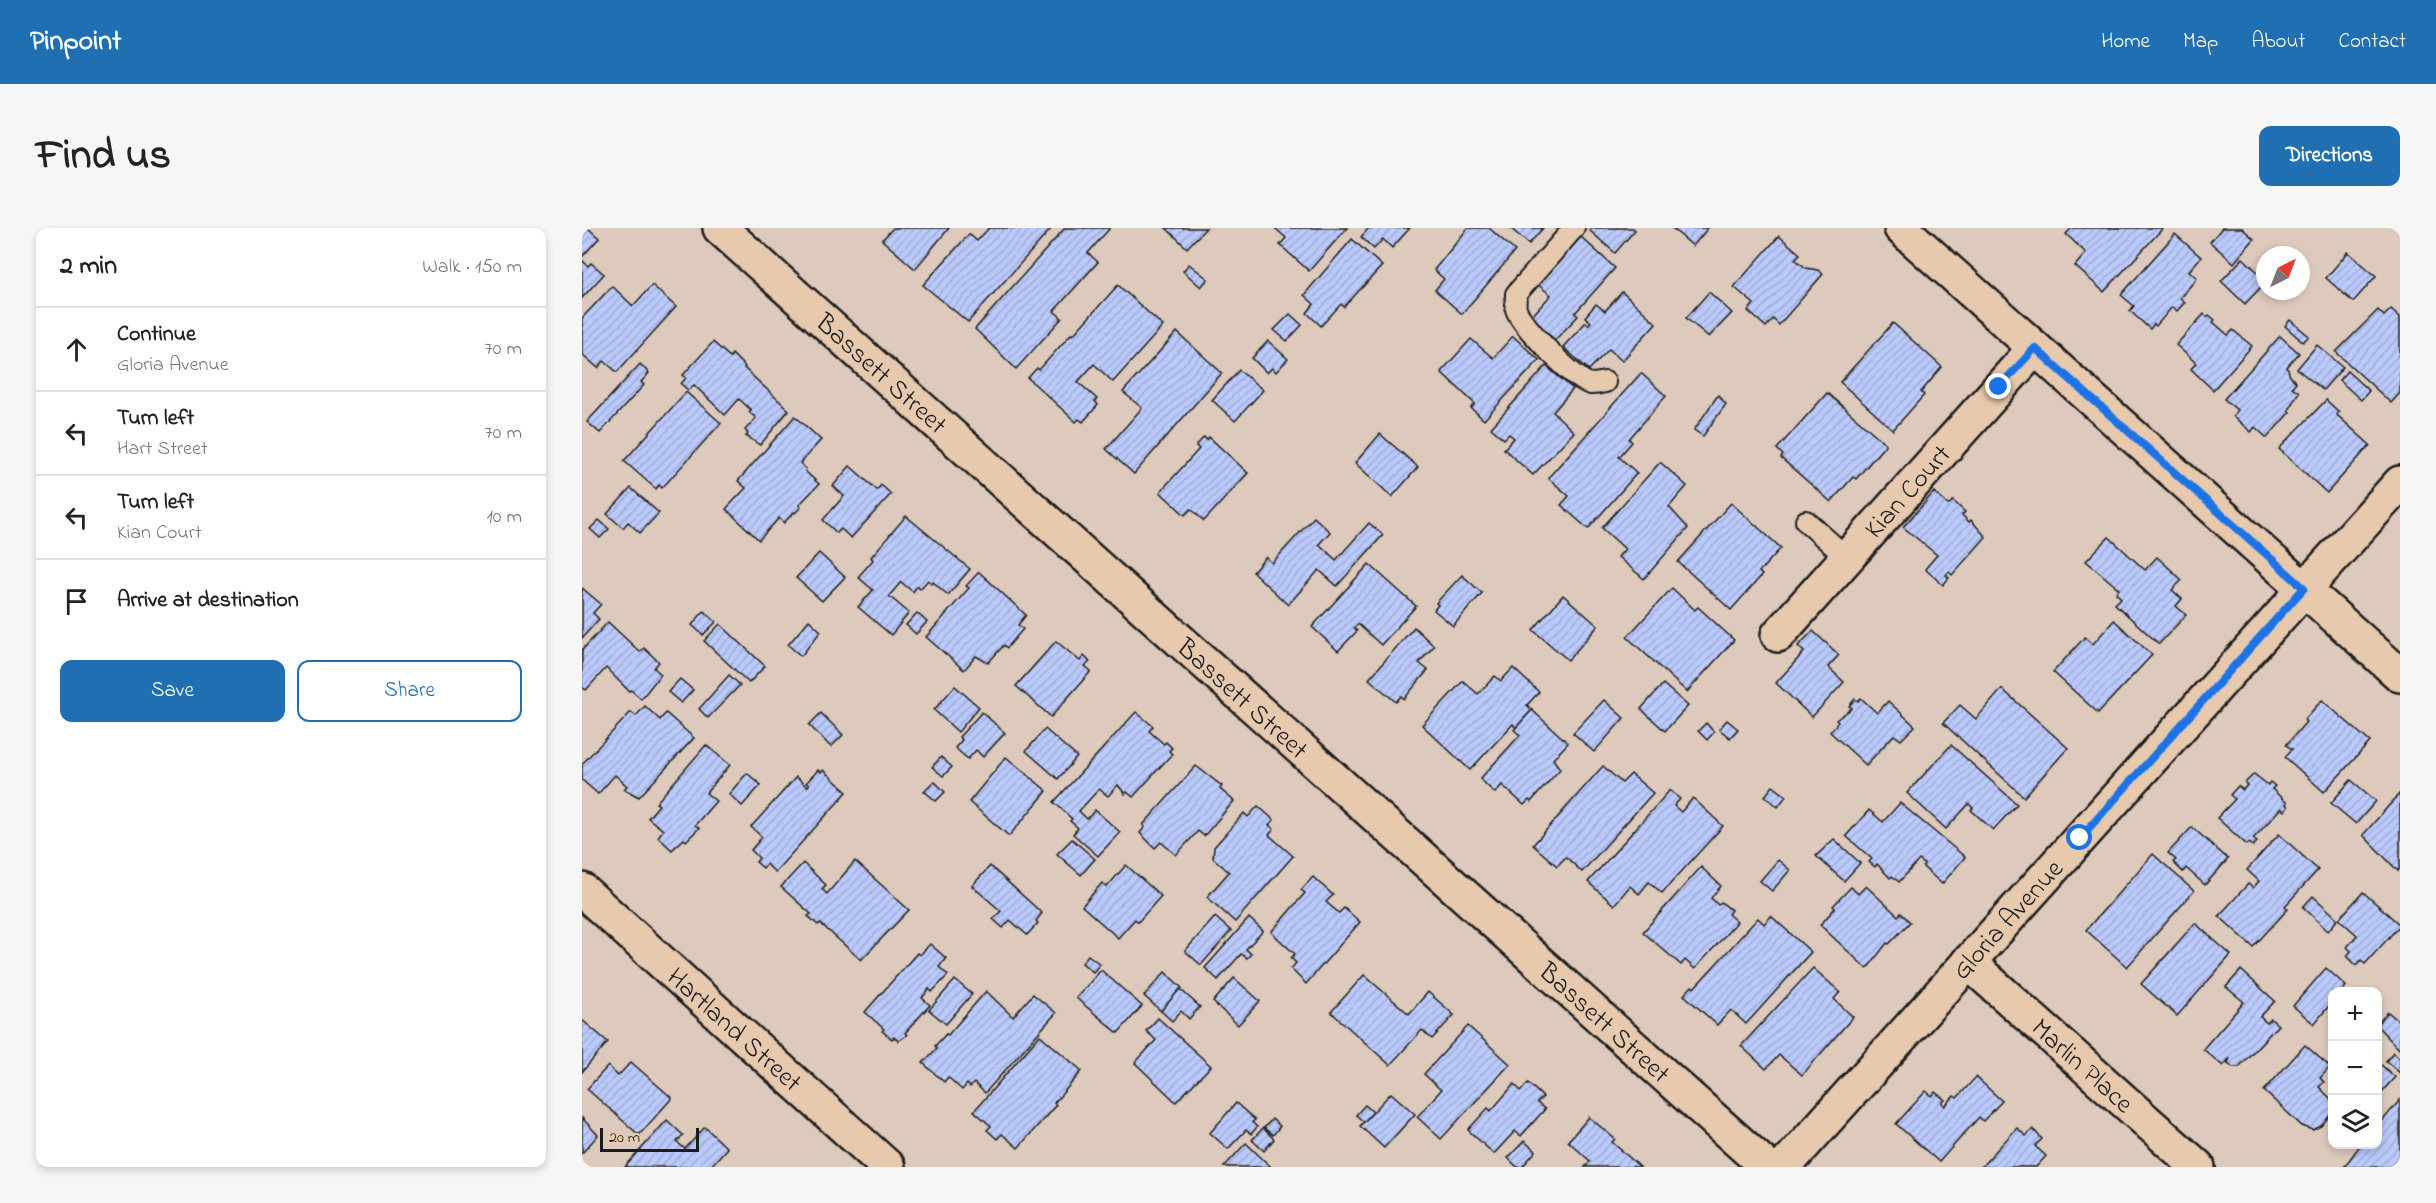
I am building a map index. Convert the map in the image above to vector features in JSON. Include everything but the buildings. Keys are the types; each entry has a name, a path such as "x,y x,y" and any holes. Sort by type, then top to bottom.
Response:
{"street":[{"name":"Bassett Street","path":"720,228 1767,1167"},
{"path":"1901,228 2400,675"},
{"name":"Kian Court","path":"1778,635 2035,348"},
{"name":"Gloria Avenue","path":"1784,1167 2400,483"},
{"name":"Hartland Street","path":"582,890 888,1167"},
{"name":"Marlin Place","path":"1968,963 2198,1167"}],"lane":[{"path":"1574,228 1516,294 1516,309 1539,340 1578,377 1590,384 1605,382"},
{"path":"1806,521 1847,558"}],"route":[{"path":"1999,387 2035,348 2304,588 2080,838"}]}
